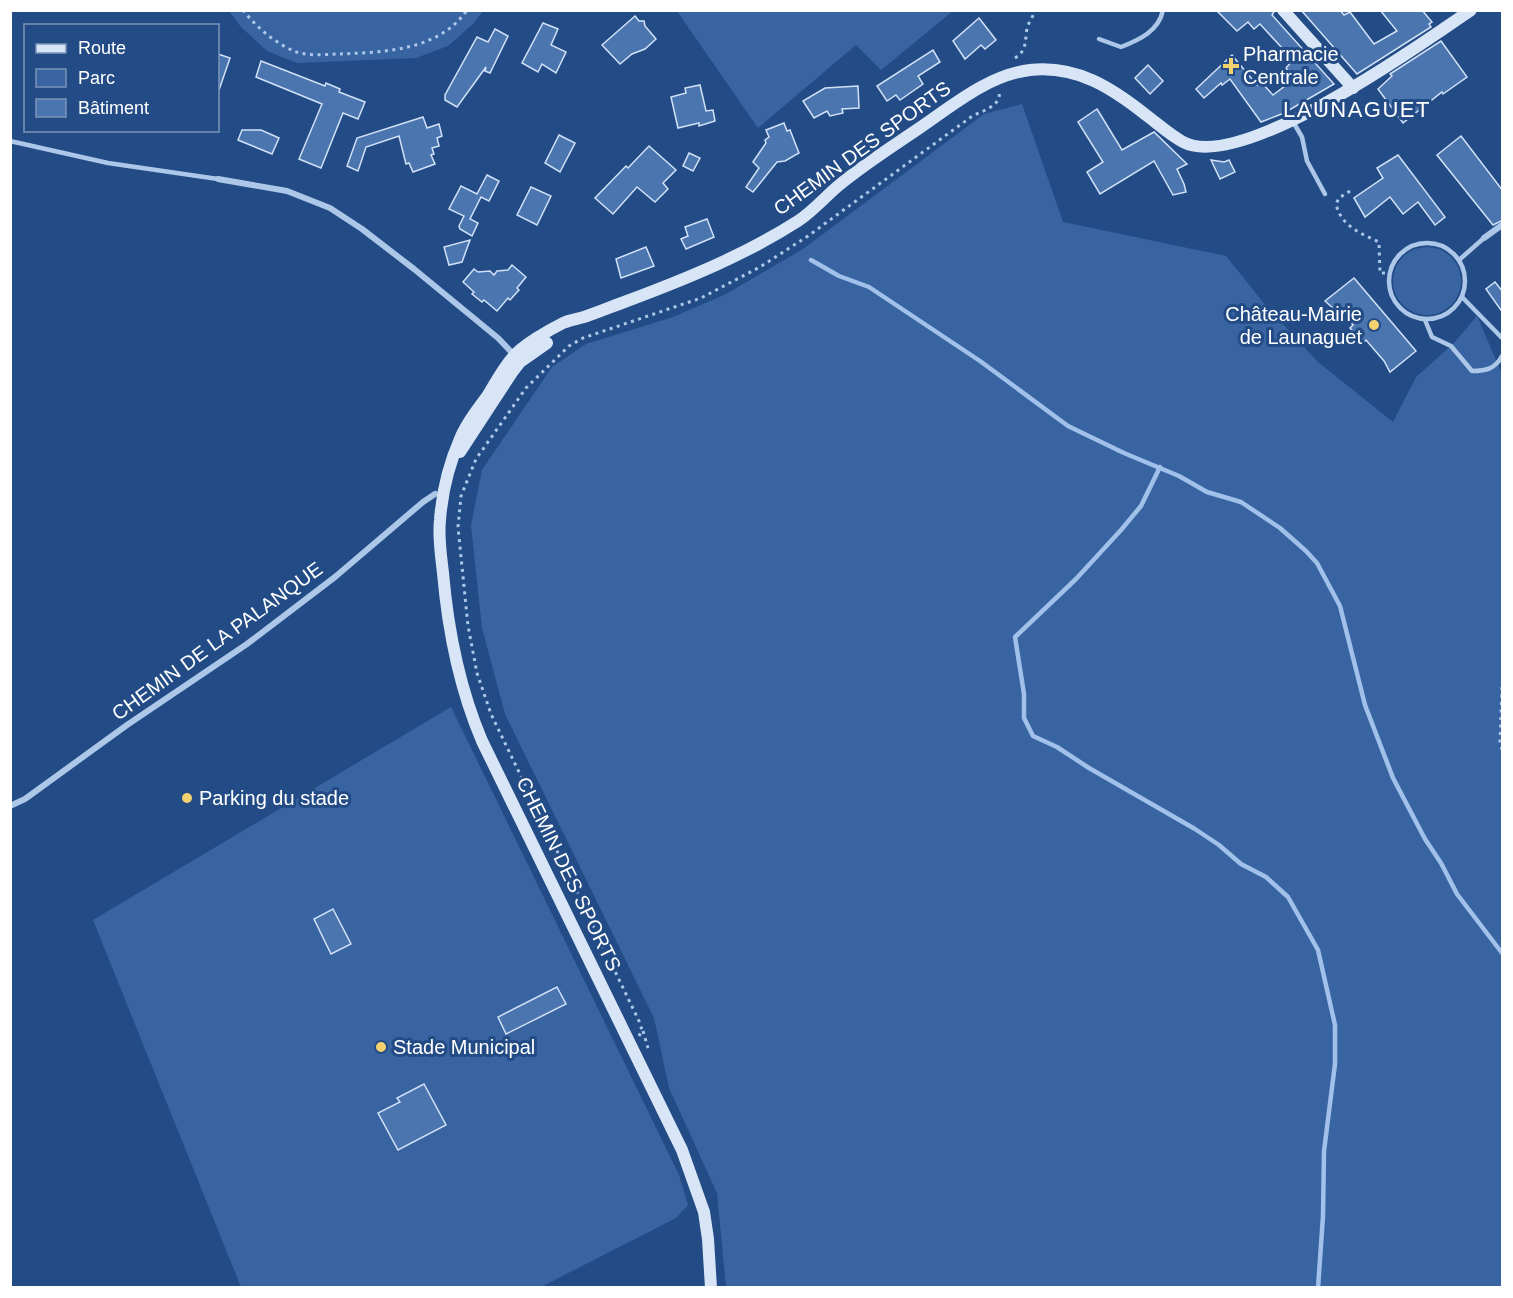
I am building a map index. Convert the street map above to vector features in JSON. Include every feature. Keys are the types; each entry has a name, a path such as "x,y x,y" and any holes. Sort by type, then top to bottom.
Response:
{"street":[{"path":"1284,10 1353,88"},
{"name":"CHEMIN DES SPORTS","path":"711,1287 704,1212 682,1150 482,741 463,690 451,633 440,542 440,520 450,465 517,358 586,316 678,282 760,243 801,219 839,185 870,162 976,90 1001,78 1030,70 1060,70 1082,75 1118,93 1186,144 1203,147 1258,135 1292,120 1378,74 1471,10"},
{"path":"218,179 288,191 330,208 362,229 414,269 517,358"},
{"path":"1484,238 1503,225"},
{"name":"CHEMIN DE LA PALANQUE","path":"10,806 25,799 127,725 248,644 335,577 435,494"}],"lane":[{"path":"1099,39 1121,47 1139,40 1161,22 1163,10"},
{"path":"1292,120 1302,137 1307,161 1325,194"},
{"path":"10,141 108,163 218,179"},
{"path":"1459,260 1484,238"},
{"path":"1422,243 1436,244 1449,250 1459,260 1464,273 1465,287 1462,297 1452,311 1439,318 1425,320 1400,309 1392,297 1389,283 1390,273 1398,257 1408,248 1422,243"},
{"path":"1462,297 1503,339"},
{"path":"1425,320 1432,337 1451,346 1472,371 1487,371 1503,356"}],"path":[{"path":"243,10 272,38 295,51 310,55 385,52 424,43 445,32 461,19 467,10"},
{"path":"1014,59 1021,55 1025,47 1028,26 1036,10"},
{"path":"630,1041 641,1035 639,1021 563,859 491,714 477,673 468,626 458,527 461,496 468,476 488,439 526,388 569,346 602,330 700,298 760,267 808,236 971,117 998,103 1000,97 997,87"},
{"path":"1350,191 1339,198 1336,204 1340,215 1354,230 1379,242 1380,273 1390,273"},
{"path":"1503,687 1500,742 1503,750"}],"green space":[{"path":"229,11 483,11 474,23 448,46 416,58 297,63 267,51 241,27"},
{"path":"677,11 953,11 881,70 856,45 758,128"},
{"path":"1022,104 1063,222 1226,256 1267,307 1318,362 1393,422 1416,377 1454,343 1477,316 1502,374 1502,1287 726,1287 717,1193 669,1088 654,1018 505,714 482,628 471,525 482,470 552,367 586,344 673,317 726,294 803,249 984,114"},
{"path":"1427,247 1440,250 1451,257 1458,268 1461,281 1458,294 1451,305 1440,312 1427,315 1414,312 1403,305 1396,294 1393,281 1396,268 1403,257 1414,250"},
{"name":"Stade Municipal","path":"451,707 679,1175 688,1205 676,1218 541,1287 241,1287 93,920"}],"building":[{"path":"1216,10 1275,10 1272,15 1334,84 1284,113 1261,122 1230,79 1222,85 1221,83 1204,98 1196,89 1232,55 1257,85 1261,82 1273,95 1294,79 1286,68 1293,60 1260,24 1254,29 1248,22 1237,31"},
{"path":"1301,10 1340,10 1344,15 1350,12 1374,44 1397,31 1380,10 1422,10 1432,22 1429,24 1431,27 1357,74"},
{"path":"635,16 639,21 644,21 645,26 656,39 645,49 632,54 620,64 602,45"},
{"path":"979,18 996,40 985,49 981,45 965,59 953,41"},
{"path":"543,23 558,29 551,45 566,52 556,73 542,64 538,72 522,63"},
{"path":"495,29 508,36 490,73 485,71 486,67 457,107 445,100 445,95 477,37 488,42"},
{"path":"1441,41 1467,77 1443,94 1442,92 1403,123 1378,89 1392,76 1390,74"},
{"path":"933,50 940,62 918,76 923,84 900,100 896,95 887,101 877,86"},
{"path":"219,54 230,58 219,90"},
{"path":"261,61 325,86 326,83 340,89 339,92 365,102 358,119 343,113 321,168 299,159 322,104 256,77"},
{"path":"1148,65 1163,81 1150,94 1135,78"},
{"path":"700,85 706,111 713,110 715,121 699,126 699,123 678,128 671,97 686,93 685,88"},
{"path":"858,86 859,108 842,109 843,113 830,116 827,111 814,118 803,101 825,88"},
{"path":"1097,109 1122,150 1154,132 1187,164 1177,169 1186,192 1173,195 1154,161 1100,194 1087,172 1103,162 1078,122"},
{"path":"423,117 427,128 439,124 442,136 437,138 439,146 432,148 434,154 431,155 435,164 413,172 409,163 406,164 399,136 366,147 358,171 347,166 357,138"},
{"path":"784,123 787,131 790,130 799,153 785,161 777,162 753,192 746,187 759,168 753,162 769,137 766,130"},
{"path":"242,130 261,130 279,138 272,154 238,140"},
{"path":"559,135 575,143 560,172 545,163"},
{"path":"1461,136 1503,191 1503,220 1493,225 1437,155"},
{"path":"649,146 676,170 663,183 668,189 655,202 637,187 613,214 595,198"},
{"path":"689,153 700,158 693,171 683,166"},
{"path":"1398,155 1445,217 1435,225 1418,202 1403,214 1390,197 1365,217 1354,198 1383,178 1377,168"},
{"path":"1211,160 1224,162 1229,160 1235,172 1220,179"},
{"path":"487,175 499,181 489,201 481,197 470,219 478,223 472,236 460,229 459,226 464,216 449,209 461,186 477,194"},
{"path":"531,187 551,196 537,225 517,215"},
{"path":"707,219 714,237 686,249 681,239 688,236 685,227"},
{"path":"470,240 462,262 449,265 444,247"},
{"path":"646,247 654,266 621,278 616,259"},
{"path":"512,265 526,277 517,288 519,290 510,300 508,298 497,311 472,294 474,292 463,282 474,269 478,272 490,271 494,275 497,271 508,270"},
{"name":"Château-Mairie de Launaguet","path":"1354,278 1416,351 1390,372 1366,340 1363,343 1350,328 1353,325 1337,306 1334,309 1325,301"},
{"path":"1495,282 1503,292 1503,313 1486,289"},
{"path":"333,909 351,944 331,954 314,919"},
{"path":"557,987 566,1004 506,1034 498,1017"},
{"path":"424,1084 446,1125 398,1150 378,1113 400,1102 397,1098"}],"waterway":[{"path":"811,260 839,276 869,287 980,361 1068,426 1179,476 1207,492 1241,502 1280,528 1306,551 1317,563 1340,606 1365,705 1393,778 1457,894 1502,953"},
{"path":"1160,467 1141,506 1121,530 1076,579 1015,637 1024,694 1024,718 1033,736 1057,747 1195,829 1241,864 1266,877 1288,897 1318,950 1335,1025 1335,1064 1324,1151 1323,1216 1318,1288"}],"place":[{"name":"Pharmacie Centrale","path":"1231,66"},
{"name":"Château-Mairie de Launaguet","path":"1374,325"},
{"name":"Parking du stade","path":"187,798"},
{"name":"Stade Municipal","path":"381,1047"}],"district":[{"name":"LAUNAGUET","path":"1357,109"}]}
